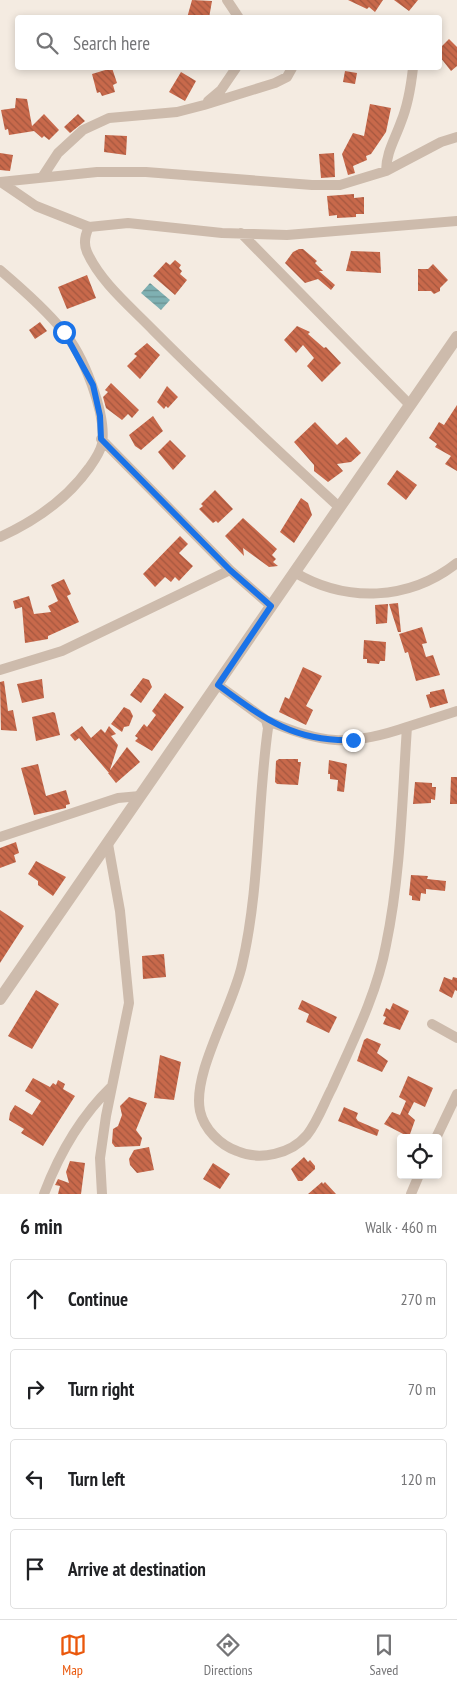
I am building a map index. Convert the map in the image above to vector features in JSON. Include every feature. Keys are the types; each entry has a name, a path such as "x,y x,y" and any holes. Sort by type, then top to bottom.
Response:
{"street":[{"path":"227,0 237,15"},
{"path":"204,105 221,90 235,70"},
{"path":"43,176 58,153 83,130 109,118 177,112 204,105 275,83 287,77 291,70"},
{"path":"386,171 389,149 402,121 408,100 413,70"},
{"path":"0,182 43,176 96,172 146,172 312,185 340,185 386,171 441,142 457,137"},
{"path":"0,182 36,206 89,227 128,223 241,234 296,235 457,221"},
{"path":"89,227 85,235 86,251 117,294 232,408 339,507"},
{"path":"241,234 410,405"},
{"path":"0,270 64,332 93,385 100,416 102,444 96,459 66,497 13,531 0,537"},
{"path":"0,999 457,337"},
{"path":"101,439 230,570 271,606"},
{"path":"294,572 328,589 362,593 411,588 431,581 457,562"},
{"path":"0,670 62,651 230,570"},
{"path":"218,685 266,720 305,736 331,741 376,736 457,711"},
{"path":"266,720 268,728 250,923 242,967 228,1010 201,1076 198,1098 204,1122 217,1139 237,1151 261,1156 286,1150 297,1144 308,1134 339,1072 382,966 393,910 402,835 407,727"},
{"path":"0,837 118,798 140,796"},
{"path":"102,1194 100,1158 112,1086 125,1025 129,987 120,912 108,844"},
{"path":"432,1024 457,1038"},
{"path":"44,1194 61,1154 91,1109 112,1086"},
{"path":"438,1134 457,1094"},
{"path":"411,1194 417,1179"}],"water":[{"path":"150,283 170,300 161,310 141,293"}],"building":[{"path":"192,0 212,1 210,15 188,15"},
{"path":"348,0 383,0 375,12 369,7 367,9"},
{"path":"394,0 418,0 409,11"},
{"path":"449,39 457,47 457,66 451,71 442,60 442,46"},
{"path":"113,70 117,83 113,85 115,92 102,96 100,92 97,93 92,74"},
{"path":"345,71 357,73 355,84 343,82"},
{"path":"181,72 196,81 185,101 169,92"},
{"path":"16,98 27,99 32,126 44,114 59,130 49,140 44,136 42,138 34,131 9,135 8,129 5,130 1,110 15,108"},
{"path":"370,104 391,108 386,132 371,154 366,156 367,160 353,166 355,173 348,175 342,154 353,133 364,136"},
{"path":"78,114 85,121 70,133 64,127"},
{"path":"105,135 127,136 126,155 104,152"},
{"path":"0,153 13,155 10,171 0,170"},
{"path":"334,153 335,177 321,178 319,154"},
{"path":"354,194 354,198 364,197 364,214 356,214 356,217 337,218 337,215 329,216 327,196"},
{"path":"303,249 317,261 315,263 323,271 319,271 335,285 331,290 318,279 305,283 285,263 293,252"},
{"path":"351,251 380,252 381,273 346,271"},
{"path":"175,260 181,265 179,268 182,271 180,274 187,280 175,295 153,276 166,262 170,265"},
{"path":"433,264 448,280 440,288 440,291 434,294 431,291 418,291 418,269 428,269"},
{"path":"87,275 96,298 67,309 58,287"},
{"path":"40,322 47,331 35,339 29,330"},
{"path":"297,326 310,332 308,334 324,348 326,347 341,363 322,382 307,366 314,358 303,345 296,353 284,340"},
{"path":"147,343 160,355 140,379 127,366 137,356 134,354"},
{"path":"111,383 139,410 132,418 128,414 122,420 106,408 103,397 108,392 105,390"},
{"path":"167,386 178,397 168,408 166,406 164,409 157,402"},
{"path":"457,405 457,471 445,464 451,456 435,447 437,444 429,438 439,422 444,425"},
{"path":"153,416 163,431 141,450 135,446 129,435"},
{"path":"315,422 337,445 346,437 361,453 351,462 337,464 343,471 328,482 314,471 314,465 294,442"},
{"path":"170,440 186,456 173,470 158,452"},
{"path":"397,470 417,485 406,500 387,484"},
{"path":"215,490 233,509 218,523 216,521 213,523 199,509 203,506 201,504"},
{"path":"301,498 308,503 312,515 294,543 280,532"},
{"path":"243,518 277,549 272,555 276,559 273,562 278,566 269,567 243,548 244,556 225,536"},
{"path":"180,536 188,544 179,553 193,566 179,581 175,577 171,582 165,577 155,587 143,574"},
{"path":"64,579 71,594 67,596 79,622 48,636 48,639 25,643 22,607 15,609 13,601 29,596 34,614 51,612 48,606 58,601 51,585"},
{"path":"398,603 401,632 398,632 389,604"},
{"path":"388,604 387,623 376,624 375,605"},
{"path":"422,627 427,643 422,644 426,657 433,655 440,675 416,681 408,652 405,653 399,634"},
{"path":"364,640 386,642 385,661 380,661 379,664 367,663 367,659 363,659"},
{"path":"303,667 322,676 306,706 313,710 306,725 279,712 285,697 289,699"},
{"path":"143,678 149,680 152,687 141,703 130,695"},
{"path":"42,679 44,698 22,703 17,684"},
{"path":"4,681 8,711 13,710 17,731 1,730 0,682"},
{"path":"444,689 448,703 430,708 426,695 430,694 430,692"},
{"path":"165,693 184,707 152,751 135,741 138,738 135,736 144,724 147,727 156,715 152,711"},
{"path":"124,707 130,710 133,716 129,726 124,727 122,732 111,724"},
{"path":"55,713 60,735 36,741 32,717"},
{"path":"82,726 91,738 101,729 105,733 109,726 116,734 111,736 118,745 109,773 79,738 75,741 70,735"},
{"path":"127,747 140,762 116,783 108,773"},
{"path":"279,759 298,759 298,762 301,762 298,785 277,784 275,782 276,761"},
{"path":"329,760 347,764 344,792 337,791 338,780 330,779 330,774 328,774"},
{"path":"38,764 46,796 66,790 70,804 66,805 66,808 34,815 21,768"},
{"path":"451,777 457,777 457,804 450,804"},
{"path":"415,782 432,783 432,787 436,787 435,800 431,799 431,803 413,804"},
{"path":"16,842 19,853 14,855 16,862 0,868 0,848"},
{"path":"36,861 66,877 53,896 38,885 38,881 28,874"},
{"path":"411,875 428,876 427,879 446,881 445,891 426,889 426,894 421,893 420,901 412,900 412,896 409,895"},
{"path":"0,910 24,926 0,963"},
{"path":"164,954 166,977 143,979 142,956"},
{"path":"444,977 452,980 453,977 457,978 457,991 455,990 452,998 439,991"},
{"path":"36,990 59,1004 32,1049 8,1036"},
{"path":"302,1000 337,1017 329,1033 306,1022 309,1014 298,1009"},
{"path":"393,1003 409,1011 400,1030 383,1024 386,1017 383,1016 386,1008 390,1010"},
{"path":"367,1038 381,1044 377,1053 388,1061 382,1072 357,1061 364,1040"},
{"path":"160,1055 181,1062 174,1100 154,1098"},
{"path":"408,1076 433,1088 425,1107 414,1102 408,1114 415,1120 410,1134 403,1134 384,1124 392,1112 400,1115 406,1101 399,1097"},
{"path":"33,1078 50,1087 53,1083 56,1085 58,1080 65,1084 63,1089 75,1096 43,1146 21,1133 24,1129 9,1120 10,1113 15,1105 32,1115 41,1101 25,1091"},
{"path":"129,1097 147,1103 136,1130 142,1138 140,1146 115,1147 112,1143 113,1129 118,1126 122,1115 120,1106"},
{"path":"344,1107 358,1113 356,1118 358,1121 379,1130 377,1136 338,1121"},
{"path":"149,1147 154,1170 137,1173 130,1165 129,1159 134,1150"},
{"path":"304,1157 308,1162 310,1160 315,1169 302,1181 298,1181 291,1169"},
{"path":"70,1161 85,1163 81,1194 58,1194 60,1186 55,1185 58,1179 69,1183 66,1172"},
{"path":"213,1163 230,1174 220,1189 203,1179"},
{"path":"322,1182 323,1184 325,1182 336,1194 308,1194"}],"route":[{"path":"64,332 93,385 100,416 101,439 230,570 271,606 218,685 266,720 285,728 305,736 331,741 353,740"}]}
